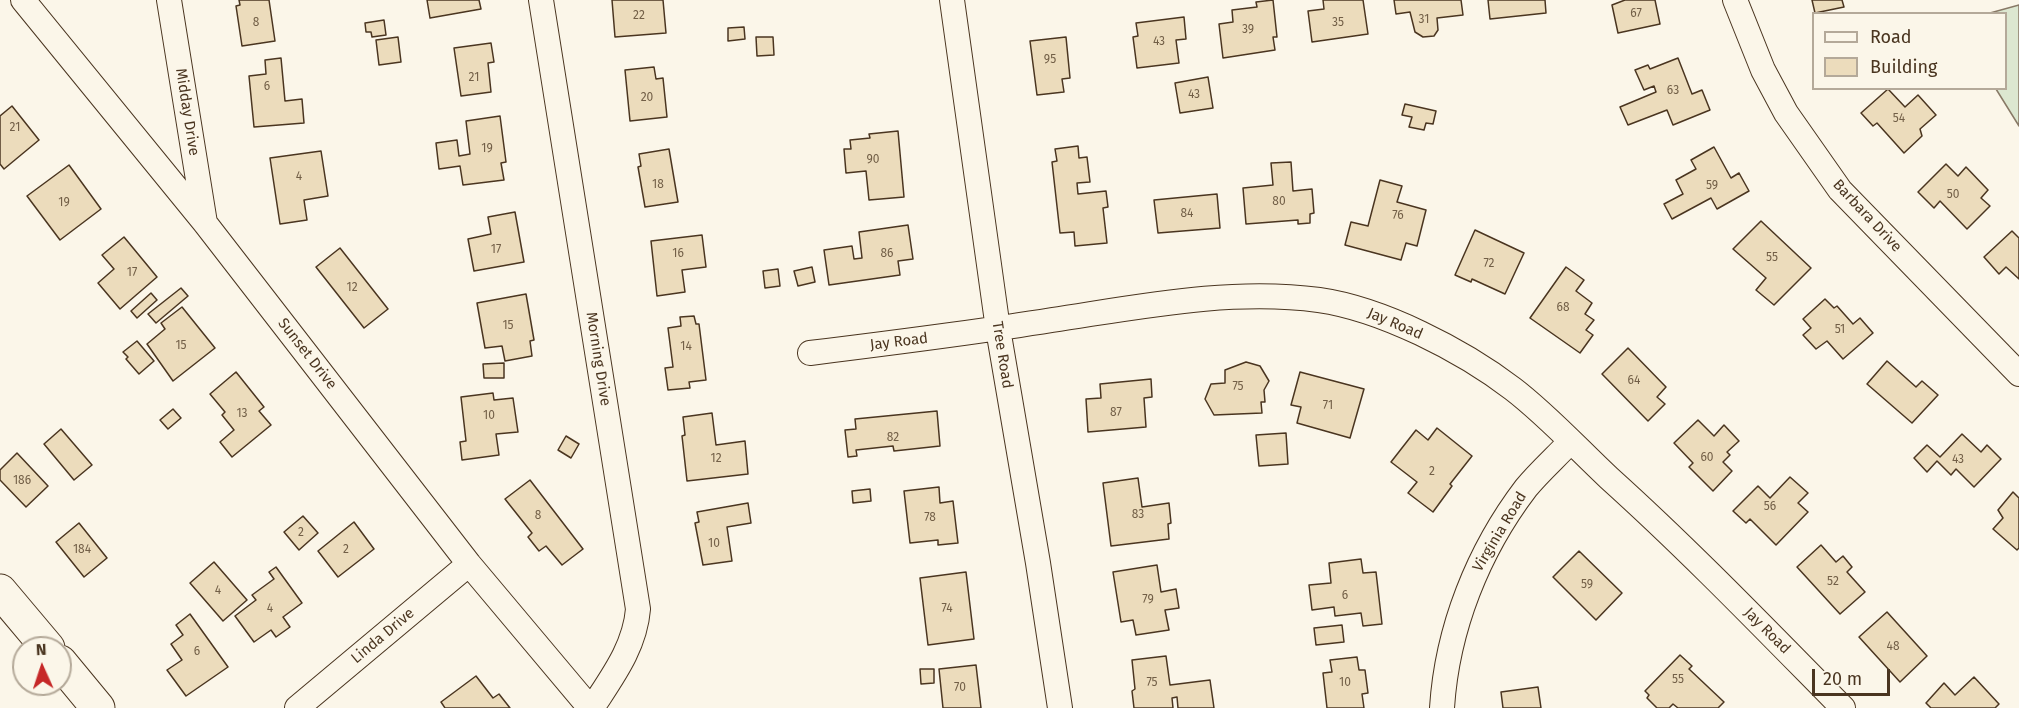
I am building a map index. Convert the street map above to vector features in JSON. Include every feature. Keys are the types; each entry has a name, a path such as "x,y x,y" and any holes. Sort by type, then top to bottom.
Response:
{"street":[{"name":"Sunset Drive","path":"23,0 205,223 469,564 591,708"},
{"name":"Midday Drive","path":"169,0 205,223"},
{"name":"Morning Drive","path":"541,0 638,609 636,628 626,655 591,708"},
{"name":"Tree Road","path":"952,0 998,329 1060,708"},
{"name":"Barbara Drive","path":"1735,0 1763,70 1786,113 1840,190 2019,374"},
{"name":"Jay Road","path":"810,353 1216,298 1264,296 1320,300 1376,314 1425,336 1470,361 1512,388 1546,416 1570,442 1663,527 1843,708"},
{"name":"Virginia Road","path":"1442,708 1444,679 1456,629 1474,575 1496,533 1527,487 1570,442"},
{"name":"Linda Drive","path":"297,708 469,564"},
{"path":"0,591 38,636"},
{"path":"72,677 98,708"}],"green space":[{"path":"2019,5 2019,126 1997,90 2007,90 2007,12 1994,12"}],"building":[{"path":"239,0 269,0 275,41 242,46 236,6 240,5"},
{"path":"427,0 479,0 481,9 430,18"},
{"path":"612,0 663,0 666,33 615,37"},
{"path":"1273,0 1277,37 1273,37 1275,50 1223,58 1219,24 1233,22 1232,10 1257,7 1256,2"},
{"path":"1323,0 1363,0 1368,34 1312,42 1308,11 1324,9"},
{"path":"1394,0 1461,0 1463,15 1437,18 1438,30 1434,36 1423,37 1415,32 1410,12 1396,14"},
{"path":"1488,0 1545,0 1546,13 1490,19"},
{"path":"1625,0 1655,0 1660,24 1618,33 1612,5"},
{"path":"1812,0 1842,0 1844,7 1815,12"},
{"path":"1184,17 1186,39 1176,40 1179,63 1137,68 1133,37 1138,36 1136,23"},
{"path":"384,20 386,35 372,37 371,32 366,32 365,23"},
{"path":"744,27 745,39 728,41 728,28"},
{"path":"398,37 401,62 379,65 376,40"},
{"path":"756,37 773,37 774,55 757,56"},
{"path":"1066,37 1070,78 1062,79 1064,92 1037,95 1030,41"},
{"path":"491,43 494,62 488,63 491,92 461,96 454,48"},
{"path":"281,58 285,101 302,99 304,123 254,127 249,76 266,74 265,60"},
{"path":"1678,58 1692,94 1702,90 1710,110 1673,125 1667,110 1628,125 1620,107 1656,92 1654,86 1644,90 1635,70 1648,65 1650,69"},
{"path":"654,67 656,79 663,78 667,117 630,121 625,70"},
{"path":"1208,77 1213,108 1180,113 1175,83"},
{"path":"1889,90 1905,107 1918,95 1936,115 1920,129 1922,136 1904,153 1877,123 1873,126 1861,113"},
{"path":"1405,104 1436,111 1433,124 1426,123 1424,130 1409,127 1412,117 1402,115"},
{"path":"12,106 39,140 4,169 0,164 0,116"},
{"path":"500,116 506,162 501,163 504,180 463,185 460,166 439,169 436,143 457,140 459,156 470,154 466,121"},
{"path":"898,131 904,197 869,200 866,171 846,173 844,149 851,149 850,140 870,138 869,134"},
{"path":"1078,146 1079,158 1087,157 1090,182 1077,183 1078,194 1106,191 1108,207 1103,208 1107,243 1075,246 1074,232 1060,233 1052,162 1057,161 1055,149"},
{"path":"1714,147 1731,178 1739,173 1749,191 1717,209 1711,198 1672,219 1664,204 1683,194 1676,180 1696,169 1691,160"},
{"path":"669,149 678,202 645,207 638,167 641,166 639,154"},
{"path":"321,151 328,196 304,200 307,220 280,224 270,158"},
{"path":"1291,162 1293,191 1312,189 1314,213 1310,214 1310,223 1298,224 1298,220 1246,224 1243,188 1273,185 1271,163"},
{"path":"1946,164 1958,176 1966,167 1988,190 1981,198 1990,206 1967,229 1940,201 1934,208 1918,192"},
{"path":"69,165 101,209 60,240 27,196"},
{"path":"1380,180 1402,186 1397,202 1426,210 1417,246 1406,243 1401,260 1345,245 1351,222 1368,226"},
{"path":"1217,194 1220,228 1158,233 1154,200"},
{"path":"515,212 524,262 474,271 468,239 491,234 488,217"},
{"path":"1761,221 1811,268 1774,305 1756,290 1766,278 1733,249"},
{"path":"908,225 913,259 898,261 900,275 829,285 824,250 852,246 854,259 862,258 859,232"},
{"path":"1475,230 1524,253 1505,294 1472,279 1471,282 1455,275"},
{"path":"2012,231 2019,238 2019,279 2006,267 1999,274 1984,257"},
{"path":"702,235 706,267 682,270 685,292 657,296 651,241"},
{"path":"124,237 157,277 120,309 98,283 114,269 102,255"},
{"path":"340,248 388,309 364,328 316,267"},
{"path":"812,267 815,282 798,286 794,271"},
{"path":"1566,267 1584,280 1576,291 1592,303 1585,314 1594,320 1586,330 1593,335 1580,353 1530,318"},
{"path":"778,269 780,286 765,288 763,271"},
{"path":"181,288 188,296 156,323 148,314"},
{"path":"151,293 157,300 137,318 131,311"},
{"path":"526,294 534,340 530,341 532,356 505,361 502,346 485,348 477,303"},
{"path":"1825,299 1834,308 1837,306 1853,324 1860,318 1873,333 1843,359 1827,341 1816,349 1803,335 1811,328 1803,319"},
{"path":"182,307 215,348 173,381 147,344 165,329 161,323"},
{"path":"694,316 696,324 699,324 706,380 689,382 690,388 668,390 665,368 673,367 668,328 681,326 680,317"},
{"path":"137,341 154,361 139,374 123,352"},
{"path":"1628,348 1666,387 1657,397 1665,404 1648,421 1602,374"},
{"path":"1887,361 1916,387 1922,381 1938,395 1912,423 1867,384"},
{"path":"1246,362 1260,366 1269,381 1264,390 1265,402 1261,402 1262,413 1214,415 1205,399 1211,384 1225,383 1225,370"},
{"path":"504,363 504,378 484,378 483,364"},
{"path":"236,372 264,407 259,411 271,425 232,457 220,442 234,430 222,415 225,412 210,394"},
{"path":"1300,372 1364,389 1350,438 1297,423 1301,407 1291,405"},
{"path":"1151,379 1152,397 1144,398 1146,427 1088,432 1086,399 1101,398 1100,384"},
{"path":"493,393 494,400 513,398 518,432 496,434 499,455 462,460 460,442 466,441 461,397"},
{"path":"173,409 181,418 168,429 160,420"},
{"path":"937,411 940,446 894,451 893,446 856,450 857,456 848,457 845,430 856,429 855,419"},
{"path":"712,413 716,445 745,441 748,474 687,481 682,436 685,435 683,417"},
{"path":"1698,420 1714,436 1724,425 1739,441 1727,452 1730,455 1723,462 1732,471 1713,491 1689,467 1693,463 1674,443"},
{"path":"1437,428 1472,456 1450,484 1452,486 1433,512 1408,493 1417,482 1391,462 1416,430 1428,440"},
{"path":"61,429 92,465 74,480 44,444"},
{"path":"1286,433 1288,464 1259,466 1256,435"},
{"path":"1962,434 1981,452 1987,445 2001,459 1974,487 1956,469 1951,475 1937,461 1927,472 1914,458 1927,445 1940,457"},
{"path":"566,436 579,444 571,458 558,450"},
{"path":"17,453 48,486 26,507 0,480 0,470"},
{"path":"1790,477 1808,493 1798,503 1808,512 1776,545 1750,519 1746,523 1733,511 1758,486 1770,498"},
{"path":"1138,478 1142,507 1169,503 1171,523 1168,524 1169,539 1111,546 1103,483"},
{"path":"530,480 583,549 562,565 546,546 539,551 528,537 532,533 505,499"},
{"path":"939,487 940,503 953,501 958,543 938,545 938,540 910,543 904,491"},
{"path":"870,489 871,501 853,503 852,491"},
{"path":"2013,492 2019,498 2019,548 2017,550 1993,529 2003,518 1998,510"},
{"path":"748,503 751,523 727,527 732,561 703,565 695,523 699,522 697,512"},
{"path":"303,516 318,533 299,550 284,532"},
{"path":"354,522 374,549 338,577 318,551"},
{"path":"79,523 107,558 84,577 56,542"},
{"path":"1821,545 1836,562 1843,556 1852,567 1847,572 1865,592 1840,614 1797,567"},
{"path":"1579,551 1622,593 1596,620 1553,577"},
{"path":"1361,559 1363,573 1376,572 1382,624 1363,626 1361,613 1335,616 1334,607 1312,610 1309,585 1331,583 1329,563"},
{"path":"214,562 247,600 223,621 190,583"},
{"path":"1157,565 1161,592 1176,589 1179,608 1165,610 1169,630 1136,635 1133,620 1121,622 1113,572"},
{"path":"276,567 302,603 283,617 290,627 276,637 271,630 254,642 235,616 256,600 252,595 274,579 269,572"},
{"path":"966,572 974,639 928,645 920,578"},
{"path":"1887,612 1927,656 1900,682 1859,637"},
{"path":"190,614 228,667 186,696 167,670 182,660 171,644 183,635 176,625"},
{"path":"1342,625 1344,642 1316,645 1314,628"},
{"path":"1680,655 1692,666 1689,669 1724,702 1718,708 1678,708 1673,704 1669,708 1657,708 1647,698 1649,695 1645,691"},
{"path":"1166,656 1170,685 1210,680 1214,708 1178,708 1177,697 1172,698 1173,708 1134,708 1132,660"},
{"path":"1357,657 1359,670 1365,670 1368,693 1362,694 1364,708 1327,708 1323,673 1332,672 1330,660"},
{"path":"976,665 981,708 943,708 939,669"},
{"path":"920,669 934,669 934,683 921,684"},
{"path":"476,676 493,698 499,694 510,708 445,708 441,702"},
{"path":"1974,677 1999,704 1995,708 1931,708 1926,703 1944,683 1955,695"},
{"path":"1538,687 1541,708 1503,708 1501,692"}]}
